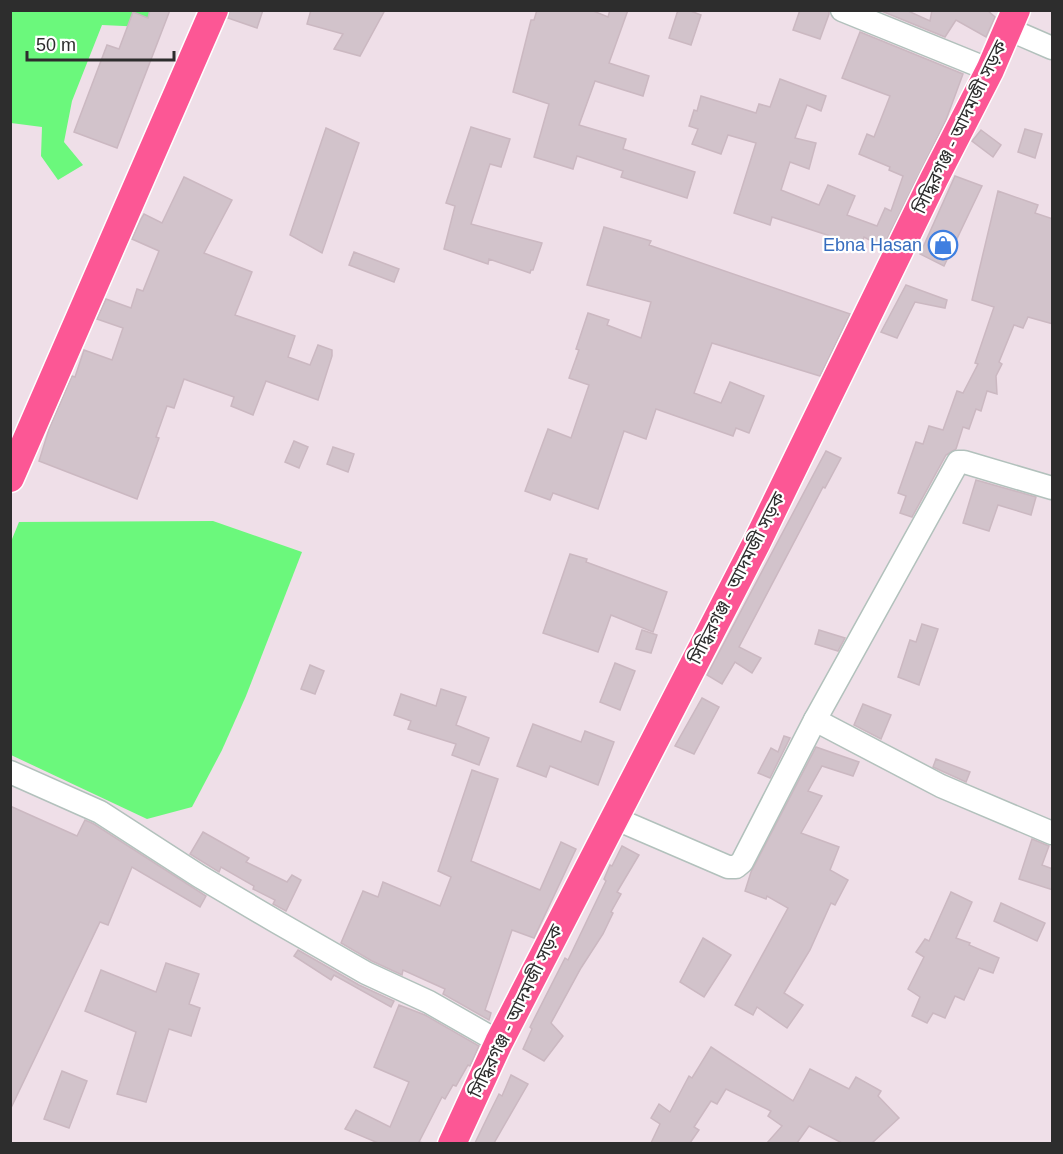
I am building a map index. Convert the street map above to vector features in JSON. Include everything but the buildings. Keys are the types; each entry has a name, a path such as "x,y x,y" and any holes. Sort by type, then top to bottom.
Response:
{"main road":[{"path":"10,478 214,10"},
{"name":"সিদ্ধিরগঞ্জ - আদমজী সড়ক","path":"452,1143 499,1042 756,544 934,179 990,70 1012,20"}],"street":[{"path":"842,10 990,70"},
{"path":"1012,20 1053,48"},
{"path":"614,818 728,867 736,867 742,862 815,720 958,462 1053,488"},
{"path":"815,720 941,786 1053,833"},
{"path":"10,772 100,812 199,876 366,973 429,1002 499,1042"}],"shaded area":[{"path":"11,11 154,11 145,27 102,25 72,101 64,142 83,165 58,180 41,156 42,127 11,123"},
{"path":"213,521 302,552 246,696 222,750 192,807 147,819 11,755 10,544 19,522"}],"place":[{"name":"Ebna Hasan","path":"943,245"}]}
